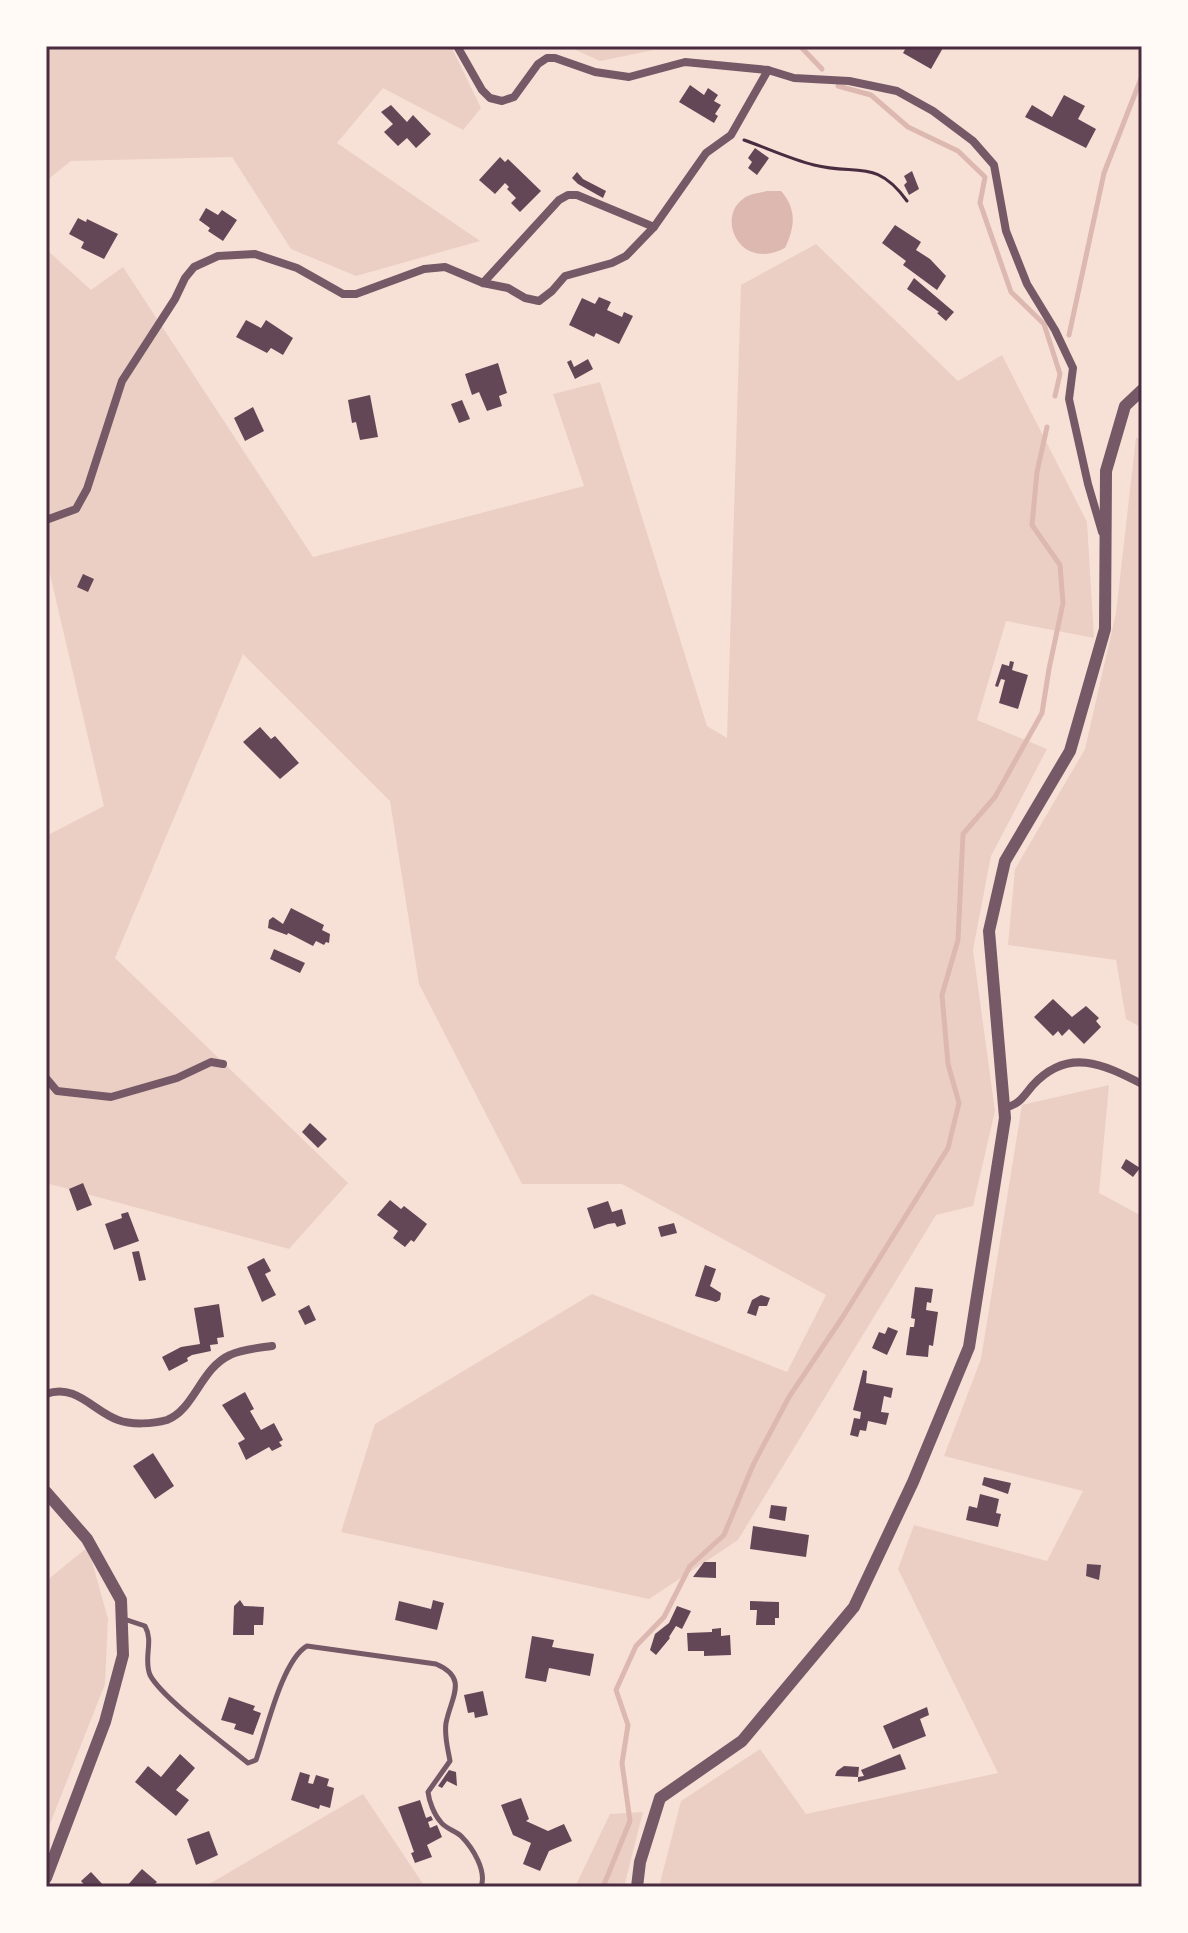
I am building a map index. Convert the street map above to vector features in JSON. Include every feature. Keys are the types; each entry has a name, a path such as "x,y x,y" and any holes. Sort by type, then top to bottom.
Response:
{"street":[{"path":"457,46 482,90 490,98 502,101 514,97 538,64 547,58 595,72 629,77 685,62 768,70 794,78 849,81 897,91 933,111 973,141 994,165 1006,231 1027,284 1055,330 1073,368 1069,399 1088,484 1106,545"},
{"path":"46,520 76,509 87,489 122,381 194,267 218,256 255,254 297,268 343,294 356,294 424,269 445,267 539,301 565,276 626,256 654,227 706,153 731,135 768,70"},
{"path":"483,283 559,200 568,195 577,195 654,227"},
{"path":"637,1887 640,1862 660,1798 742,1741 854,1607 913,1482 969,1347 1004,1130 1005,1107 989,931 1005,861 1070,751 1105,629 1106,471 1125,406 1142,390"},
{"path":"46,1078 57,1091 111,1097 177,1078 211,1062 223,1064"},
{"path":"1005,1107 1018,1103 1052,1070 1073,1062 1097,1064 1142,1084"},
{"path":"46,1394 63,1391 79,1396 118,1420 138,1423 166,1420 178,1414 211,1367 230,1355 272,1346"},
{"path":"46,1492 87,1539 121,1600 123,1655 105,1722 46,1878"}],"lane":[{"path":"122,1619 145,1626 151,1636 147,1668 160,1689 248,1763 256,1760 287,1672 301,1649 307,1646 436,1664 447,1669 456,1685 445,1734 450,1761 428,1792 438,1820 461,1836 480,1865 484,1879 481,1887"}],"path":[{"path":"731,135 816,166 864,170 885,176 907,201"}],"shaded area":[{"path":"46,46 451,46 481,108 463,130 383,88 337,143 480,241 356,276 291,249 232,157 71,161 46,181"},
{"path":"567,46 781,46 779,49 654,50 600,61"},
{"path":"781,191 790,205 793,218 785,248 769,254 745,248 737,240 732,218 735,208 745,197"},
{"path":"816,244 958,381 1002,355 1087,522 1094,638 1006,621 977,720 1047,749 991,856 973,950 995,1111 973,1206 936,1215 738,1540 649,1599 341,1532 375,1424 592,1294 787,1372 826,1295 622,1184 522,1184 419,984 390,801 243,654 115,958 348,1183 289,1249 46,1183 46,836 104,806 46,557 46,249 91,290 123,267 313,557 584,486 553,394 600,382 707,726 727,738 741,285"},
{"path":"1136,437 1142,441 1142,1028 1126,1019 1116,960 1008,945 1015,869 1085,749 1116,613"},
{"path":"1109,1085 1099,1193 1142,1216 1142,1887 659,1887 681,1801 760,1749 806,1814 998,1773 898,1569 914,1525 1047,1561 1083,1491 944,1456 981,1359 1022,1105"},
{"path":"88,1547 108,1619 105,1684 46,1834 46,1581"},
{"path":"363,1794 425,1887 204,1887"},
{"path":"643,1812 624,1887 575,1887 610,1814"}],"building":[{"path":"907,46 944,46 931,69 903,53"},
{"path":"690,85 704,95 708,88 718,95 714,101 721,105 714,123 679,102"},
{"path":"1064,95 1085,106 1078,119 1096,129 1086,148 1025,117 1032,105 1052,117"},
{"path":"391,105 407,122 413,115 431,134 416,148 407,138 398,146 384,132 393,124 381,112"},
{"path":"755,148 769,158 757,175 748,168 752,162 748,158"},
{"path":"500,157 505,162 508,159 541,191 520,212 511,203 516,198 505,183 495,194 479,180"},
{"path":"912,171 919,189 909,195 904,176"},
{"path":"577,172 583,179 606,191 603,198 572,178"},
{"path":"206,208 218,215 222,210 237,220 223,241 199,220"},
{"path":"78,218 86,222 87,219 118,234 104,259 81,248 84,242 69,234"},
{"path":"895,225 921,242 916,250 946,276 937,290 903,265 906,261 882,243"},
{"path":"914,278 954,312 946,321 939,312 907,289"},
{"path":"599,297 611,302 607,310 622,317 624,312 633,316 619,344 569,325 582,298 595,304"},
{"path":"246,320 261,328 266,320 293,338 283,355 271,348 267,353 236,337"},
{"path":"588,359 593,369 575,379 567,362 571,360 574,367"},
{"path":"498,363 507,393 499,396 502,406 487,411 479,392 472,395 465,374"},
{"path":"370,395 378,437 360,440 356,422 352,423 348,400"},
{"path":"462,400 470,419 459,423 451,404"},
{"path":"253,407 264,431 245,441 234,418"},
{"path":"83,574 94,579 88,592 77,587"},
{"path":"1010,661 1014,662 1012,670 1028,675 1018,709 999,703 1005,680 1001,679 998,687 995,686 1002,664 1009,666"},
{"path":"260,727 271,739 275,736 299,763 280,779 243,742"},
{"path":"291,908 324,925 322,930 330,934 329,943 324,945 316,941 313,946 288,933 268,928 269,920 273,917 283,924"},
{"path":"274,949 305,963 300,973 270,959"},
{"path":"1053,999 1072,1017 1086,1006 1099,1018 1096,1021 1101,1027 1084,1044 1069,1029 1062,1036 1058,1031 1053,1036 1034,1017"},
{"path":"310,1123 327,1139 318,1148 302,1132"},
{"path":"1126,1159 1140,1168 1133,1177 1121,1168"},
{"path":"83,1183 92,1205 77,1211 69,1189"},
{"path":"390,1200 401,1209 404,1206 427,1224 414,1242 411,1240 405,1247 393,1238 398,1231 377,1215"},
{"path":"608,1201 612,1212 622,1209 626,1224 617,1227 615,1223 608,1224 594,1229 587,1208"},
{"path":"128,1212 139,1241 114,1250 105,1224 122,1218 121,1214"},
{"path":"674,1223 677,1233 661,1237 658,1227"},
{"path":"139,1251 146,1280 139,1281 132,1252"},
{"path":"264,1258 271,1271 265,1274 276,1295 262,1302 247,1267"},
{"path":"705,1265 716,1269 710,1286 721,1293 720,1300 716,1302 695,1296"},
{"path":"915,1287 933,1289 931,1303 927,1302 926,1310 938,1312 933,1346 929,1345 928,1357 906,1355 910,1327 914,1327 915,1319 911,1318"},
{"path":"761,1295 770,1298 767,1306 759,1306 756,1316 747,1313 752,1300"},
{"path":"219,1304 224,1337 217,1338 218,1344 210,1345 211,1351 192,1355 187,1358 188,1361 169,1371 162,1357 181,1347 200,1344 194,1308"},
{"path":"309,1305 316,1320 305,1325 298,1311"},
{"path":"888,1327 898,1331 887,1355 872,1348 879,1332 885,1334"},
{"path":"863,1370 867,1371 866,1383 893,1388 891,1398 884,1396 881,1412 889,1413 886,1425 868,1421 866,1431 860,1430 858,1437 850,1435 854,1418 860,1419 861,1412 853,1410"},
{"path":"245,1392 254,1409 250,1411 261,1430 274,1423 283,1440 279,1442 282,1446 272,1451 269,1447 246,1460 238,1443 245,1439 222,1405"},
{"path":"153,1453 174,1486 155,1499 133,1466"},
{"path":"984,1477 1011,1483 1008,1494 982,1485"},
{"path":"980,1494 999,1499 996,1513 1001,1514 998,1527 966,1520 969,1506 977,1508"},
{"path":"771,1505 787,1507 785,1521 769,1518"},
{"path":"753,1526 809,1535 806,1557 750,1549"},
{"path":"704,1562 716,1562 716,1578 693,1577"},
{"path":"1087,1564 1101,1565 1099,1580 1086,1576"},
{"path":"240,1600 244,1606 264,1607 263,1625 254,1625 254,1635 233,1635 234,1606"},
{"path":"433,1600 444,1603 437,1630 395,1620 399,1601 431,1609"},
{"path":"750,1601 779,1602 779,1618 775,1618 775,1625 756,1625 757,1610 750,1610"},
{"path":"677,1606 691,1611 682,1629 676,1626 656,1655 650,1650 655,1634 669,1623"},
{"path":"721,1628 721,1636 730,1635 731,1655 704,1656 704,1651 688,1651 687,1633 712,1632 712,1629"},
{"path":"532,1636 554,1640 552,1647 594,1654 590,1676 549,1668 546,1682 525,1678"},
{"path":"483,1691 488,1715 475,1718 474,1712 468,1713 464,1695"},
{"path":"229,1697 255,1706 253,1710 261,1713 253,1735 234,1729 236,1724 221,1720"},
{"path":"927,1707 929,1715 920,1719 926,1736 893,1749 883,1726"},
{"path":"180,1754 195,1768 176,1790 189,1800 176,1816 135,1782 148,1766 161,1777"},
{"path":"900,1754 906,1769 858,1782 858,1777 864,1776 861,1770"},
{"path":"844,1766 859,1767 858,1777 835,1776"},
{"path":"449,1770 456,1772 457,1786 447,1781 442,1788 438,1786"},
{"path":"300,1772 310,1775 308,1783 313,1784 316,1775 329,1779 327,1786 334,1788 330,1808 320,1805 319,1809 291,1800"},
{"path":"521,1798 529,1819 526,1821 548,1831 564,1824 572,1841 549,1851 540,1871 523,1864 531,1843 513,1835 501,1805"},
{"path":"420,1800 426,1818 431,1816 433,1820 428,1822 430,1828 437,1825 442,1837 427,1845 432,1857 415,1863 398,1807"},
{"path":"209,1831 218,1855 196,1865 187,1839"},
{"path":"142,1869 157,1882 152,1887 126,1887"},
{"path":"91,1872 105,1887 86,1887 81,1881"}],"waterway":[{"path":"800,46 822,69"},
{"path":"1069,335 1104,173 1142,76"},
{"path":"838,86 871,95 908,127 958,151 985,177 980,203 1011,292 1044,324 1060,374 1055,396"},
{"path":"603,1887 630,1821 622,1763 628,1725 616,1690 636,1646 664,1617 690,1566 724,1535 753,1465 789,1397 948,1148 959,1103 948,1064 942,995 958,940 963,834 995,797 1042,713 1063,603 1060,565 1032,525 1037,472 1047,427"}]}
